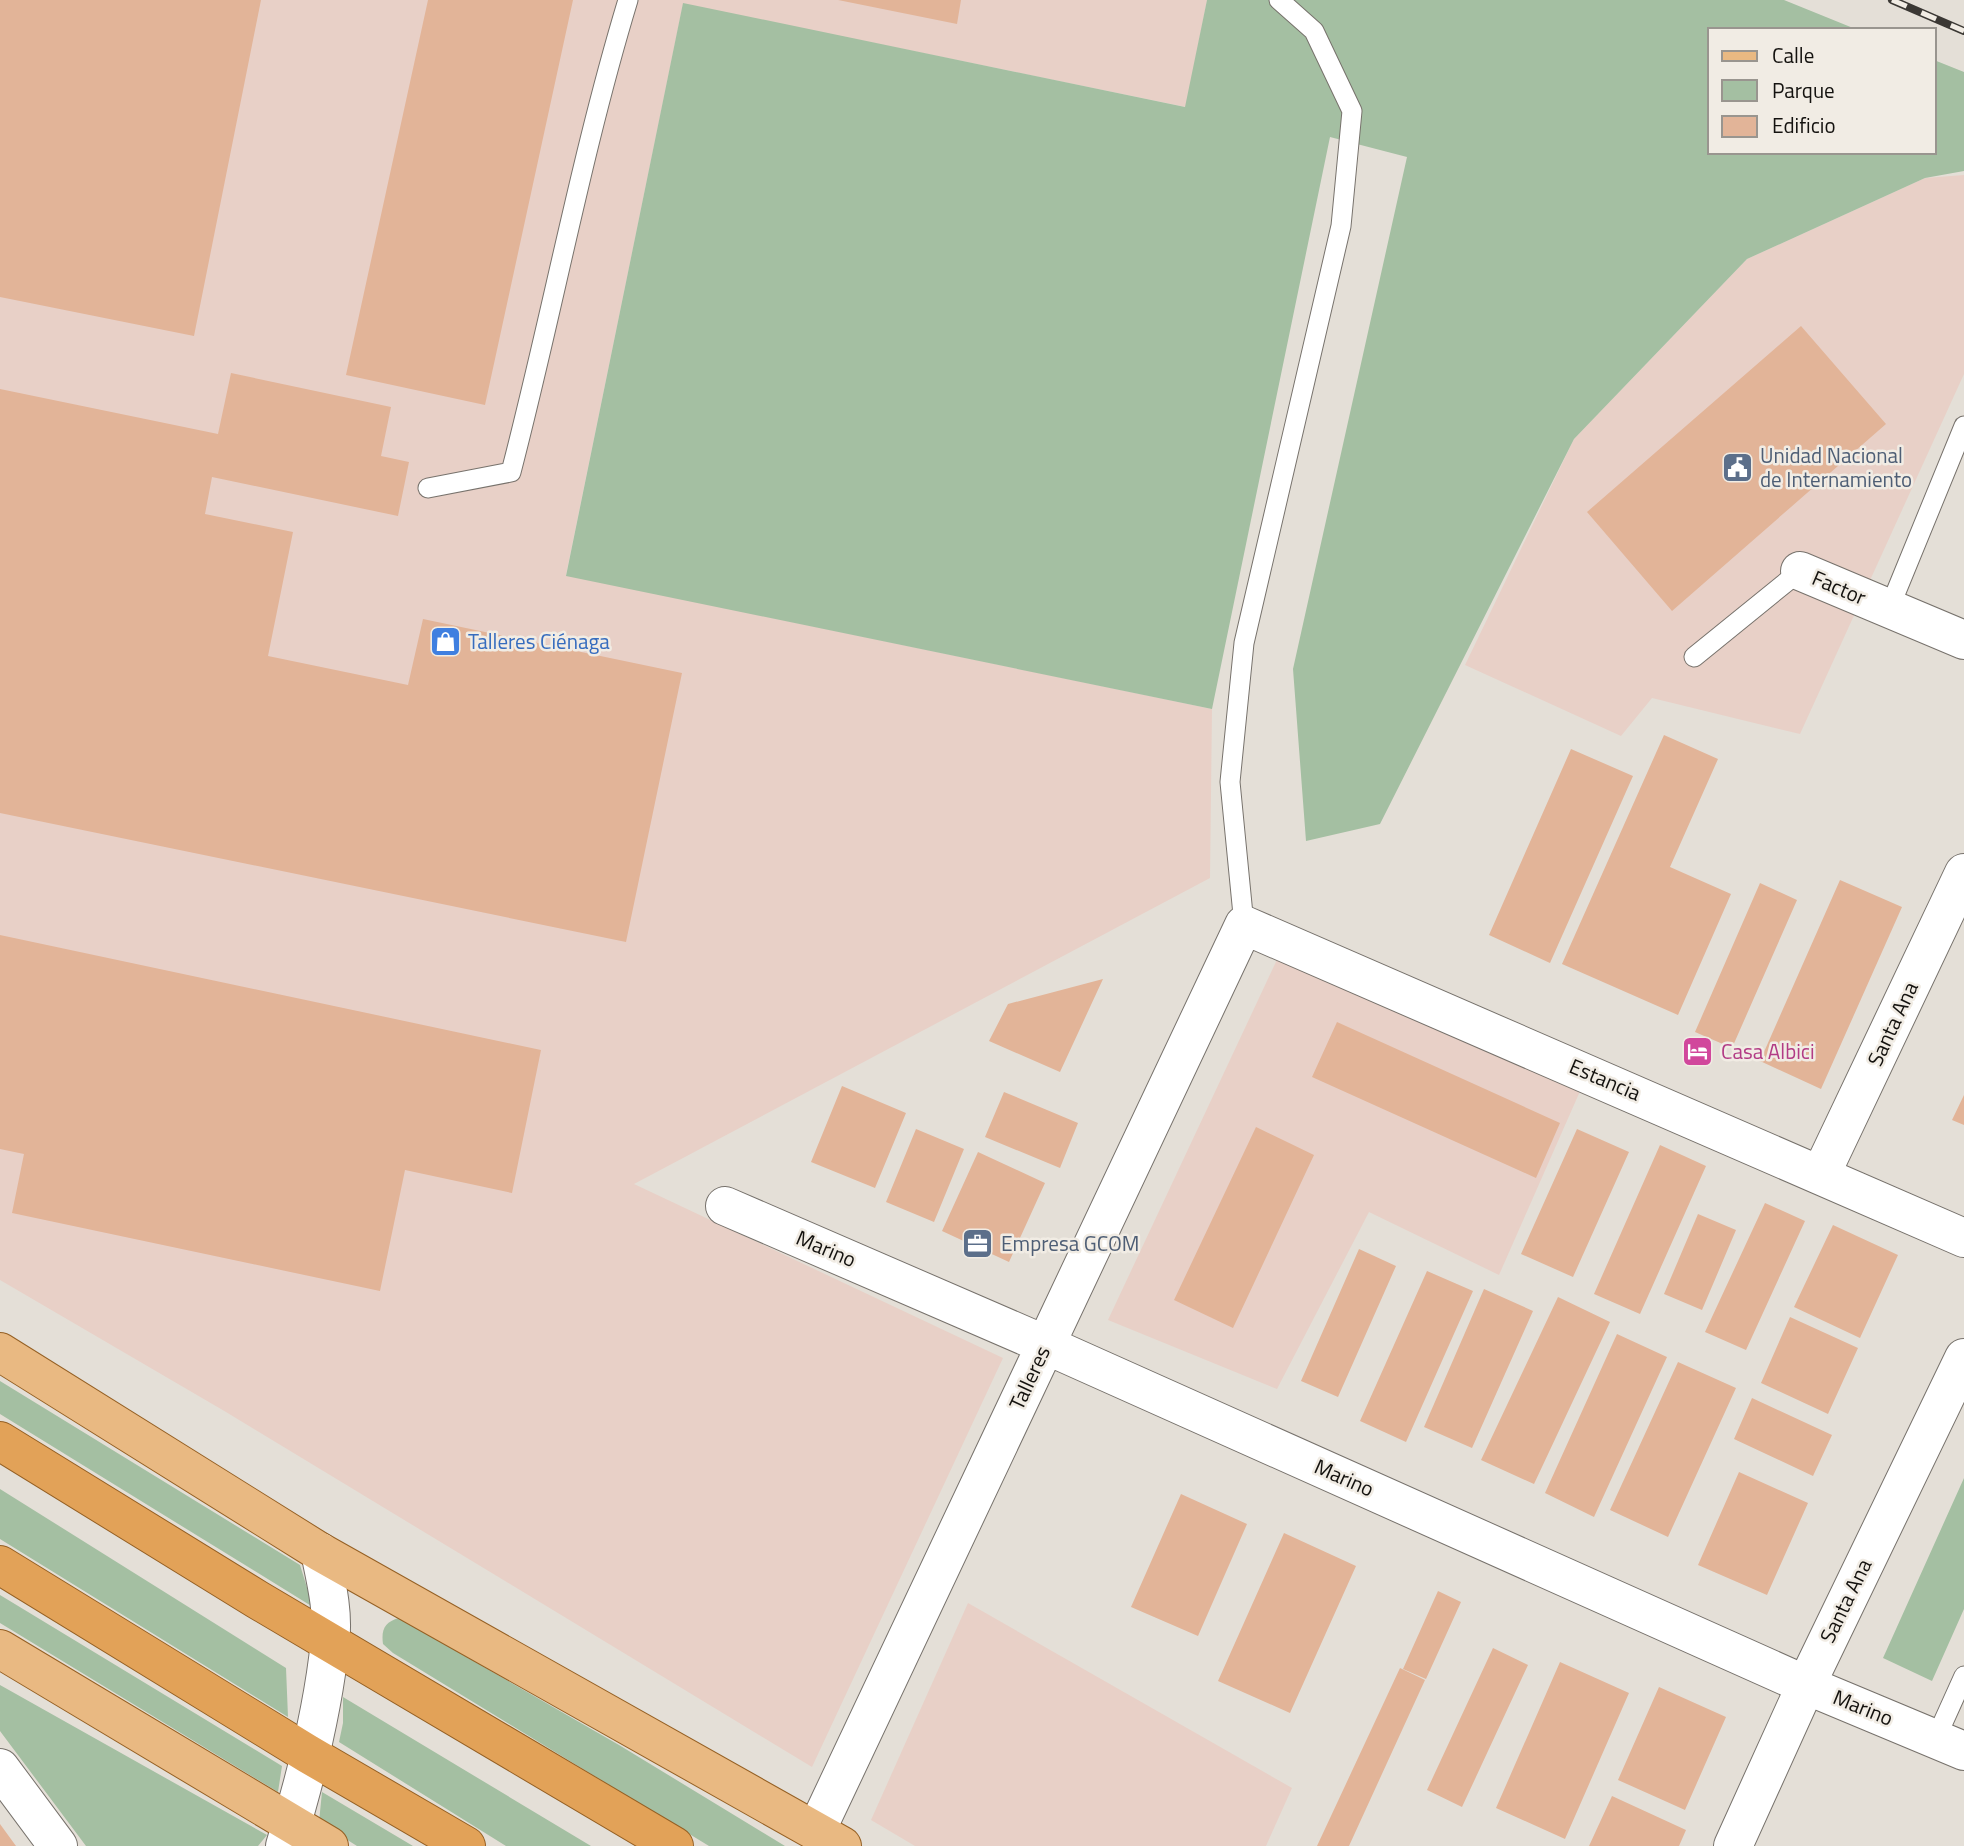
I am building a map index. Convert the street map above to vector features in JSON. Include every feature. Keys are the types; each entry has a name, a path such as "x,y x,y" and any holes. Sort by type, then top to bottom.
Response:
{"highway":[{"path":"0,1441 674,1846"},
{"path":"0,1564 308,1754 466,1846"}],"main road":[{"path":"0,1352 320,1552 829,1838"},
{"path":"0,1649 289,1834 329,1846"}],"street":[{"name":"Factor","path":"1800,571 1964,640"},
{"name":"Santa Ana","path":"1821,1174 1964,873"},
{"name":"Estancia","path":"1244,925 1964,1238"},
{"name":"Talleres","path":"829,1838 1046,1345 1244,925"},
{"name":"Marino","path":"725,1206 1046,1345 1806,1685 1950,1744"},
{"name":"Santa Ana","path":"1733,1846 1806,1685 1964,1358"},
{"path":"289,1834 331,1641 330,1611 320,1552"},
{"path":"0,1768 58,1846"}],"lane":[{"path":"428,488 511,472 539,364 599,94 628,0"},
{"path":"1244,925 1230,782 1244,643 1341,226 1352,111 1314,31 1279,0"},
{"path":"1889,608 1964,426"},
{"name":"Factor","path":"1694,657 1800,571"},
{"path":"1950,1744 1964,1676"}],"shaded area":[{"name":"Talleres Ciénaga","path":"0,0 1207,0 1186,107 683,4 566,575 1212,709 1210,878 634,1184 1003,1358 812,1767 226,1412 0,1280"},
{"path":"1964,175 1964,374 1800,734 1652,698 1621,736 1465,665 1574,439 1747,259 1925,178"},
{"path":"1282,949 1581,1089 1499,1275 1369,1212 1277,1389 1108,1320"},
{"path":"968,1603 1292,1788 1266,1846 915,1846 871,1820"}],"green space":[{"path":"1207,0 1784,0 1853,28 1708,28 1708,154 1936,154 1936,61 1964,72 1964,171 1925,178 1747,259 1574,439 1380,824 1306,841 1293,669 1407,157 1330,137 1212,709 566,576 683,3 1185,107"},
{"path":"0,1381 300,1565 313,1607 0,1414"},
{"path":"1964,1478 1964,1609 1932,1681 1883,1658"},
{"path":"0,1489 286,1668 288,1717 0,1539"},
{"path":"0,1595 282,1766 278,1792 0,1623"},
{"path":"399,1618 619,1745 785,1846 709,1846 393,1653 383,1644 383,1634 387,1624"},
{"path":"0,1685 267,1835 258,1846 86,1846 0,1731"},
{"path":"343,1697 591,1846 506,1846 339,1742 343,1723"},
{"path":"322,1792 413,1846 357,1846 319,1822"}],"building":[{"path":"0,0 261,0 194,336 0,297"},
{"path":"428,0 573,0 485,405 346,375"},
{"path":"838,0 961,0 957,24"},
{"name":"Unidad Nacional de Internamiento","path":"1801,326 1886,424 1672,611 1587,512"},
{"path":"231,373 391,407 381,456 409,462 398,516 212,477 205,514 293,532 268,656 408,685 423,619 682,673 626,942 0,813 0,389 218,434"},
{"path":"1664,735 1718,759 1670,867 1731,894 1678,1015 1562,964"},
{"path":"1571,749 1633,776 1550,963 1489,935"},
{"path":"1840,880 1902,907 1821,1089 1760,1061"},
{"path":"1760,883 1797,900 1732,1048 1695,1032"},
{"path":"0,935 541,1050 512,1193 405,1170 380,1291 12,1213 24,1154 0,1149"},
{"path":"1103,979 1060,1072 989,1041 1008,1004"},
{"path":"1337,1022 1560,1123 1536,1178 1312,1077"},
{"path":"842,1086 906,1113 875,1188 811,1162"},
{"path":"1004,1092 1078,1123 1060,1168 985,1137"},
{"path":"1964,1095 1964,1125 1952,1120"},
{"path":"1256,1127 1314,1155 1233,1328 1174,1300"},
{"path":"916,1129 964,1149 934,1222 886,1202"},
{"path":"1577,1129 1629,1152 1573,1277 1521,1254"},
{"path":"1660,1145 1706,1166 1640,1314 1594,1294"},
{"path":"978,1152 1045,1183 1009,1262 942,1231"},
{"path":"1765,1203 1805,1221 1746,1350 1705,1332"},
{"path":"1698,1214 1736,1230 1702,1310 1664,1294"},
{"path":"1833,1225 1898,1255 1860,1338 1794,1307"},
{"path":"1359,1249 1396,1266 1338,1397 1301,1381"},
{"path":"1427,1271 1473,1291 1406,1442 1360,1421"},
{"path":"1484,1289 1533,1311 1472,1448 1424,1427"},
{"path":"1558,1297 1610,1322 1534,1484 1481,1460"},
{"path":"1790,1317 1858,1348 1828,1414 1761,1383"},
{"path":"1617,1334 1667,1357 1594,1517 1545,1493"},
{"path":"1678,1362 1736,1388 1668,1537 1610,1510"},
{"path":"1752,1398 1832,1435 1813,1476 1734,1439"},
{"path":"1739,1472 1808,1503 1767,1595 1698,1565"},
{"path":"1181,1494 1247,1524 1198,1636 1131,1607"},
{"path":"1284,1533 1356,1566 1290,1713 1218,1681"},
{"path":"1438,1591 1461,1602 1426,1679 1403,1669"},
{"path":"1493,1648 1528,1665 1462,1807 1427,1790"},
{"path":"1560,1662 1629,1693 1565,1839 1496,1808"},
{"path":"1400,1668 1425,1680 1349,1846 1317,1846"},
{"path":"1659,1687 1726,1717 1685,1810 1618,1780"},
{"path":"1612,1796 1686,1830 1679,1846 1589,1846"},
{"path":"0,1824 16,1846 0,1846"}],"railway":[{"path":"1892,0 1964,31"}],"place":[{"name":"Unidad Nacional de Internamiento","path":"1737,468"},
{"name":"Talleres Ciénaga","path":"445,642"},
{"name":"Casa Albici","path":"1698,1052"},
{"name":"Empresa GCOM","path":"978,1244"}]}
